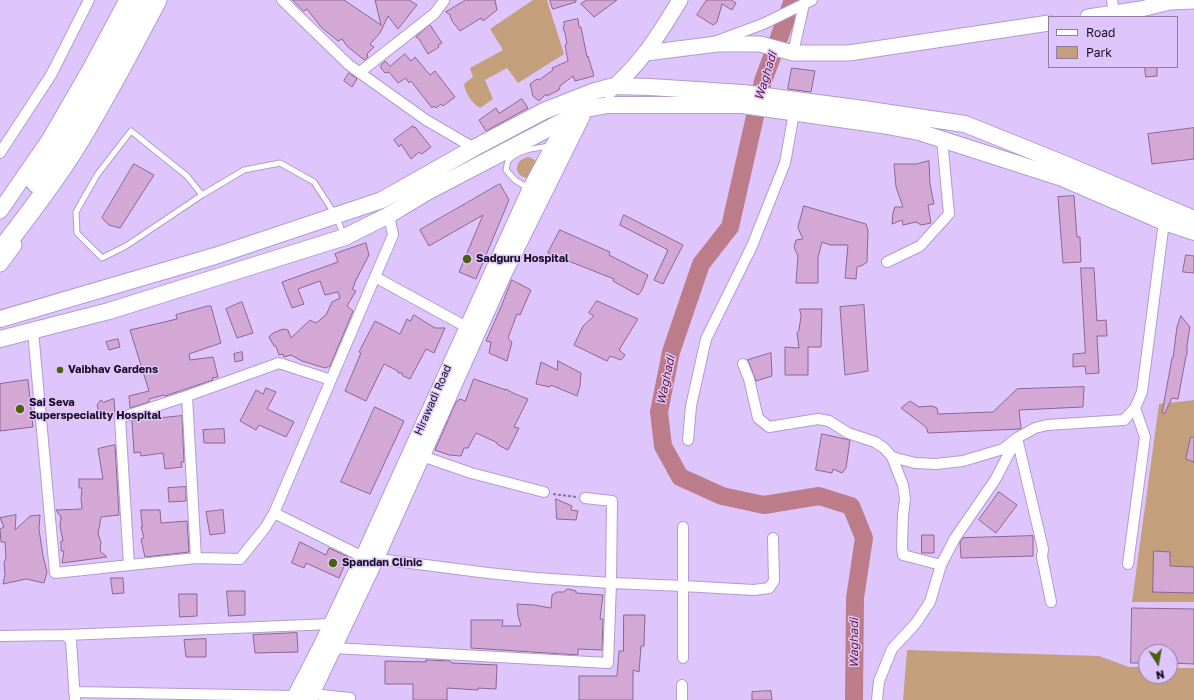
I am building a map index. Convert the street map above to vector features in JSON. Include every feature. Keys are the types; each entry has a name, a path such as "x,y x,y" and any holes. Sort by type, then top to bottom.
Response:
{"highway":[{"path":"0,232 32,189 89,99 130,22 139,0"},
{"path":"0,252 22,224 73,152 111,87 157,0"}],"main road":[{"path":"0,319 214,256 382,200 474,148 544,111 595,91 614,86 650,87 743,99 919,132 1062,178 1164,222 1193,226"},
{"path":"0,339 109,311 344,237 390,215 427,192 586,109 608,105 743,99"},
{"path":"788,108 863,109 965,124 1067,165 1193,226"}],"street":[{"path":"0,152 51,75 89,0"},
{"path":"0,212 49,140 90,69 127,0"},
{"path":"0,264 82,152 167,0"},
{"path":"282,0 349,65 426,120 474,148"},
{"path":"360,72 434,14 444,0"},
{"name":"Hirawadi Road","path":"302,698 331,624 370,558 472,330 530,189 553,146 566,128 630,72 646,53 680,0"},
{"path":"1090,16 1113,6 1141,9 1170,1 1194,4"},
{"path":"708,45 763,24 805,3"},
{"path":"793,53 805,3"},
{"path":"646,53 717,44 760,44 793,53 849,53 1048,23"},
{"path":"688,440 691,406 706,338 752,246 785,163 788,108"},
{"path":"302,698 334,648 370,558 422,456 472,330 503,276 586,109"},
{"path":"887,262 920,246 949,214 942,139"},
{"path":"33,331 55,573 196,558 240,559 265,528 274,513 393,235 390,215"},
{"path":"892,457 915,462 936,464 963,460 1003,449 1017,438 1035,428 1047,425 1124,420 1135,408 1142,392 1164,222"},
{"path":"375,277 472,330"},
{"path":"129,565 120,418 279,363 331,380"},
{"path":"743,364 749,380 758,418 769,426 818,419 829,420 848,433 875,442 884,448 892,457 903,485 903,556 941,565"},
{"path":"187,396 196,558"},
{"path":"1128,564 1144,437 1135,408"},
{"path":"877,700 879,681 892,649 916,623 930,602 941,565 955,538 995,480 1017,438"},
{"path":"1017,438 1043,550 1042,557 1051,602"},
{"path":"422,456 471,473 544,492"},
{"path":"334,648 608,663 612,501 584,498"},
{"path":"274,513 370,558 522,577 611,583 754,590 769,588 774,581 773,538"},
{"path":"683,527 683,658"},
{"path":"0,636 66,635 331,624"},
{"path":"66,635 71,641 74,696 350,698"},
{"path":"682,685 682,700"}],"lane":[{"path":"202,195 187,176 131,131 98,174 76,212 77,233 102,258 126,246 202,195 244,170 280,163 314,182 336,216 344,237"},
{"path":"530,189 516,180 506,170 508,161 516,154 530,149 553,146"}],"path":[{"path":"544,492 584,498"}],"green space":[{"path":"533,0 547,0 564,54 518,83 507,68 485,80 493,99 480,108 468,94 464,84 473,77 470,68 503,50 490,29"},
{"path":"529,157 537,163 532,178 526,178 518,173 517,165 523,159"},
{"path":"1194,400 1194,602 1132,602 1159,404"},
{"path":"907,650 1099,656 1129,667 1138,667 1138,684 1178,684 1178,668 1194,668 1194,700 903,700"}],"building":[{"path":"293,0 344,0 381,25 375,0 409,0 417,5 398,29 388,16 380,33 370,44 374,47 367,54 368,57 364,60 347,46 342,39 338,41 321,27 307,9 304,11"},
{"path":"466,0 495,0 497,10 483,21 481,18 460,31 452,21 450,15 446,12"},
{"path":"550,0 576,0 576,2 553,9"},
{"path":"587,0 617,0 594,17 581,4"},
{"path":"707,0 731,0 736,3 732,10 722,4 717,22 713,25 697,15"},
{"path":"578,19 587,57 588,56 594,76 575,81 573,76 560,86 559,90 547,96 546,94 539,101 533,96 530,84 537,79 539,80 553,70 552,68 568,61 565,45 567,44 563,28 564,22"},
{"path":"430,25 442,43 438,45 439,47 428,54 419,39 416,37"},
{"path":"405,54 411,61 415,57 430,75 435,71 455,97 443,106 441,104 436,108 434,106 432,108 411,81 409,83 406,78 398,83 389,72 385,73 381,68 381,65 385,61 390,66"},
{"path":"792,68 815,71 811,92 788,89"},
{"path":"1145,68 1157,68 1157,76 1146,77"},
{"path":"349,73 357,79 352,87 344,81"},
{"path":"522,99 528,108 486,131 479,120 496,108 499,113"},
{"path":"413,126 431,147 422,154 419,152 411,159 401,144 399,147 394,140"},
{"path":"1194,128 1194,159 1152,164 1148,134"},
{"path":"929,161 930,184 934,204 928,205 931,223 921,225 916,222 903,225 902,220 892,224 895,207 903,207 896,187 894,164 916,164"},
{"path":"134,164 154,175 120,228 109,225 102,218"},
{"path":"500,184 509,200 476,279 459,272 483,215 429,246 420,230"},
{"path":"1074,196 1077,237 1080,237 1081,262 1063,263 1058,197"},
{"path":"804,206 866,224 868,230 867,262 857,267 856,279 845,278 848,245 830,245 822,242 818,258 818,283 796,283 798,256 794,247 796,240 803,239 798,228"},
{"path":"624,215 683,245 663,284 654,280 668,250 620,225"},
{"path":"560,230 610,252 609,255 648,275 642,290 638,295 613,281 614,279 548,253"},
{"path":"366,243 369,255 352,289 356,291 347,306 353,311 330,366 325,368 302,361 291,355 284,357 283,354 279,355 276,346 274,346 269,337 273,333 283,329 288,330 291,338 310,320 316,323 326,315 332,302 340,298 338,292 325,295 320,281 298,289 304,304 292,308 282,282 338,262 335,254"},
{"path":"1186,255 1194,256 1194,273 1183,272"},
{"path":"1081,268 1094,268 1097,321 1106,320 1107,336 1097,336 1099,373 1086,374 1085,366 1073,367 1073,354 1085,353"},
{"path":"512,280 531,290 520,315 517,314 508,338 512,342 507,361 489,353 491,342 486,341"},
{"path":"597,301 638,319 619,350 625,355 621,360 610,356 607,361 574,345 583,326 594,316 589,313"},
{"path":"242,302 253,333 237,338 226,309"},
{"path":"864,305 868,371 845,375 840,307"},
{"path":"211,306 221,343 189,354 190,360 213,357 218,377 165,396 149,399 149,402 130,408 129,396 149,391 130,330 177,319 176,315"},
{"path":"800,309 822,309 821,347 808,347 808,375 785,375 785,347 799,348 797,333 799,330 801,316"},
{"path":"414,315 435,328 445,328 434,353 426,349 410,379 384,364 366,401 345,391 361,353 359,352 375,321 400,334 407,319 410,321"},
{"path":"1181,316 1190,327 1187,355 1178,399 1172,398 1165,413 1162,413 1173,358 1177,327"},
{"path":"118,339 120,347 109,350 106,342"},
{"path":"242,352 243,360 235,362 234,354"},
{"path":"771,353 772,376 756,381 748,360"},
{"path":"558,361 581,373 580,386 577,396 551,385 550,387 536,384 541,362 557,370"},
{"path":"474,379 506,389 528,399 514,427 519,428 508,450 498,445 496,442 476,433 468,448 464,448 461,456 449,455 435,450 456,402 460,399 465,401"},
{"path":"28,380 33,427 0,431 0,384"},
{"path":"1084,387 1083,407 1019,410 1020,429 928,433 926,427 901,408 910,401 919,407 932,406 937,408 938,414 993,412 1017,389"},
{"path":"266,388 276,392 267,409 294,422 286,437 259,425 256,430 240,421 256,390 263,394"},
{"path":"114,399 115,413 100,416 97,405 101,400 103,402"},
{"path":"375,407 404,421 370,494 341,482"},
{"path":"182,416 184,462 181,462 182,467 165,469 163,453 141,456 140,452 134,453 132,421"},
{"path":"224,429 225,443 204,443 203,430"},
{"path":"822,434 850,440 846,468 842,473 833,469 832,473 816,470"},
{"path":"1191,437 1194,437 1194,462 1186,459"},
{"path":"115,445 119,515 101,517 98,534 101,542 100,551 107,557 62,563 64,551 61,551 61,541 63,541 60,526 61,517 56,510 82,509 82,488 79,488 79,479 103,479 98,449"},
{"path":"186,487 186,501 169,502 168,488"},
{"path":"999,492 1017,505 996,533 979,520"},
{"path":"556,499 572,506 571,510 578,511 576,520 557,519"},
{"path":"141,510 160,510 161,523 187,521 189,552 145,557 141,539 144,538 141,527"},
{"path":"223,510 225,533 210,535 206,512"},
{"path":"16,515 15,530 30,516 40,515 39,529 47,572 44,583 26,579 3,584 5,574 4,563 6,558 5,542 1,542 0,529 4,527 0,518"},
{"path":"922,535 934,535 934,553 922,553"},
{"path":"1033,536 1033,556 961,558 960,542 963,538"},
{"path":"300,542 326,555 329,548 348,557 339,578 306,563 304,568 292,563"},
{"path":"1154,551 1170,552 1170,566 1194,567 1194,593 1153,592"},
{"path":"111,578 123,578 124,593 113,594"},
{"path":"568,589 576,591 576,593 603,595 600,619 603,619 602,650 578,649 578,655 471,648 471,620 503,620 502,626 521,626 517,604 551,608 552,595"},
{"path":"227,591 245,591 245,615 229,616"},
{"path":"179,594 197,594 197,616 180,617"},
{"path":"1132,608 1194,609 1194,664 1178,663 1178,644 1138,644 1138,663 1131,663"},
{"path":"624,615 645,615 644,646 641,646 639,672 633,670 633,700 579,700 579,676 617,676 619,651 623,651"},
{"path":"297,633 298,652 255,653 253,635"},
{"path":"206,639 206,657 186,657 184,640"},
{"path":"426,660 497,665 496,689 478,688 478,690 447,688 447,700 413,700 413,684 385,684 385,661 426,662"},
{"path":"771,691 772,700 752,700 752,692"}],"waterway":[{"name":"Waghadi","path":"793,0 763,81 730,227 701,264 671,352 659,412 663,446 680,477 722,496 764,505 819,496 851,506 864,538 855,598 854,700"}],"place":[{"name":"Sadguru Hospital","path":"467,259"},
{"name":"Vaibhav Gardens","path":"60,370"},
{"name":"Sai Seva Superspeciality Hospital","path":"20,409"},
{"name":"Spandan Clinic","path":"333,563"}]}
